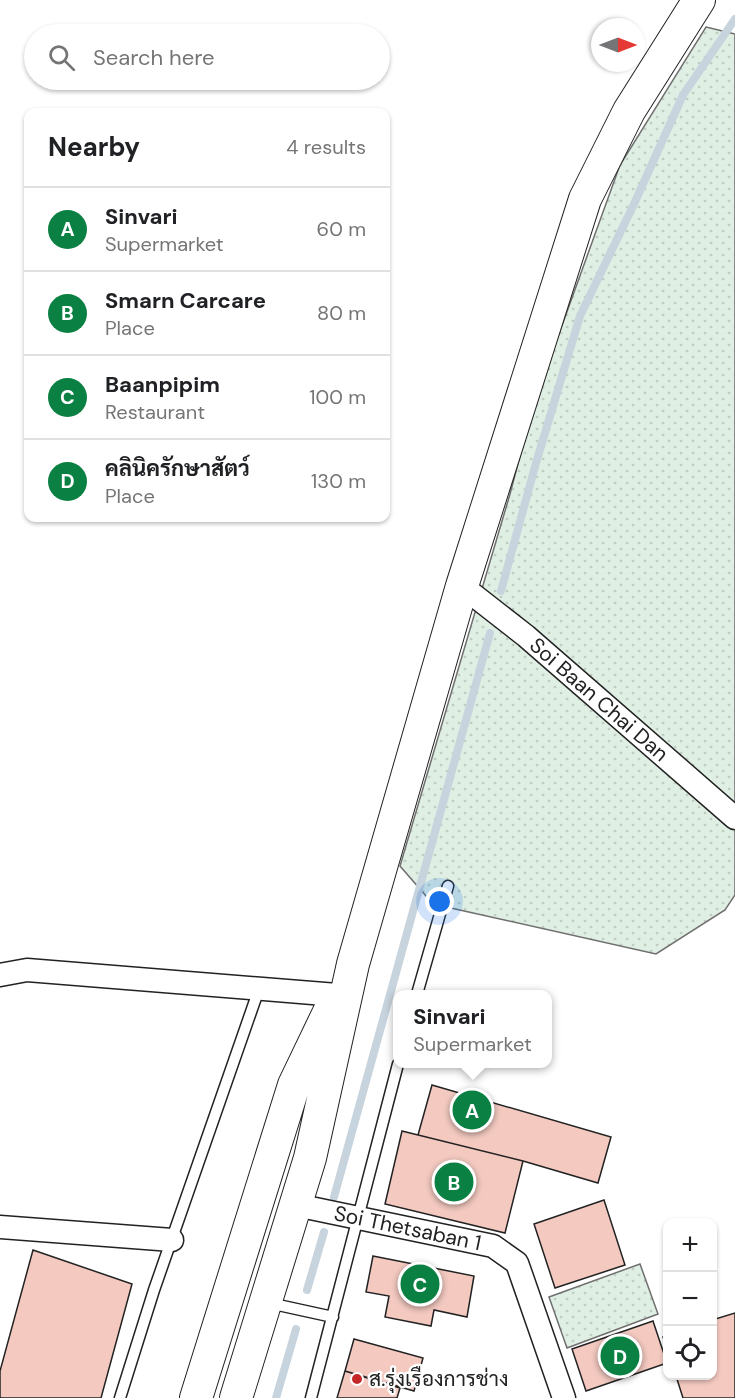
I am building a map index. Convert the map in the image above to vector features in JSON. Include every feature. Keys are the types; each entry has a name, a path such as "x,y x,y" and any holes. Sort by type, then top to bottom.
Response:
{"main road":[{"path":"236,1398 310,1158 353,964 462,586 585,198 628,111 699,0"},
{"path":"196,1398 294,1085 353,964"}],"street":[{"name":"Soi Baan Chai Dan","path":"462,586 526,636 735,818"},
{"path":"0,975 27,970 337,995"},
{"name":"Soi Thetsaban 1","path":"296,1205 493,1246 517,1263 564,1398"},
{"path":"0,1227 172,1240"}],"lane":[{"path":"418,990 448,886"},
{"path":"120,1398 154,1290 259,989"},
{"path":"311,1398 397,1068"},
{"path":"266,1302 333,1317"}],"green space":[{"path":"706,27 735,34 735,895 725,910 656,954 433,904 400,866 510,494 534,403 620,165"},
{"path":"640,1264 658,1314 567,1348 549,1297"}],"building":[{"path":"432,1085 611,1137 598,1183 523,1161 418,1135"},
{"path":"402,1131 523,1161 505,1233 385,1204"},
{"path":"604,1200 625,1265 555,1288 534,1224"},
{"path":"33,1250 132,1284 101,1398 0,1398 0,1371"},
{"path":"373,1256 474,1276 467,1317 434,1310 431,1326 385,1317 389,1296 366,1292"},
{"path":"735,1313 735,1398 683,1398 677,1380 717,1380 717,1318"},
{"path":"653,1321 663,1351 663,1364 586,1391 572,1349"},
{"path":"354,1339 423,1358 414,1391 345,1371"},
{"name":"ส.รุ่งเรืองการช่าง","path":"345,1371 400,1388 397,1398 337,1398"}],"waterway":[{"path":"501,591 580,316 683,95 735,19"},
{"path":"334,1197 490,633"},
{"path":"307,1290 324,1232"},
{"path":"276,1398 296,1329"}],"place":[{"name":"Sinvari","path":"472,1110"},
{"name":"Smarn Carcare","path":"454,1182"},
{"name":"Baanpipim","path":"420,1284"},
{"name":"คลินิครักษาสัตว์","path":"620,1356"},
{"name":"ส.รุ่งเรืองการช่าง","path":"357,1379"}]}
